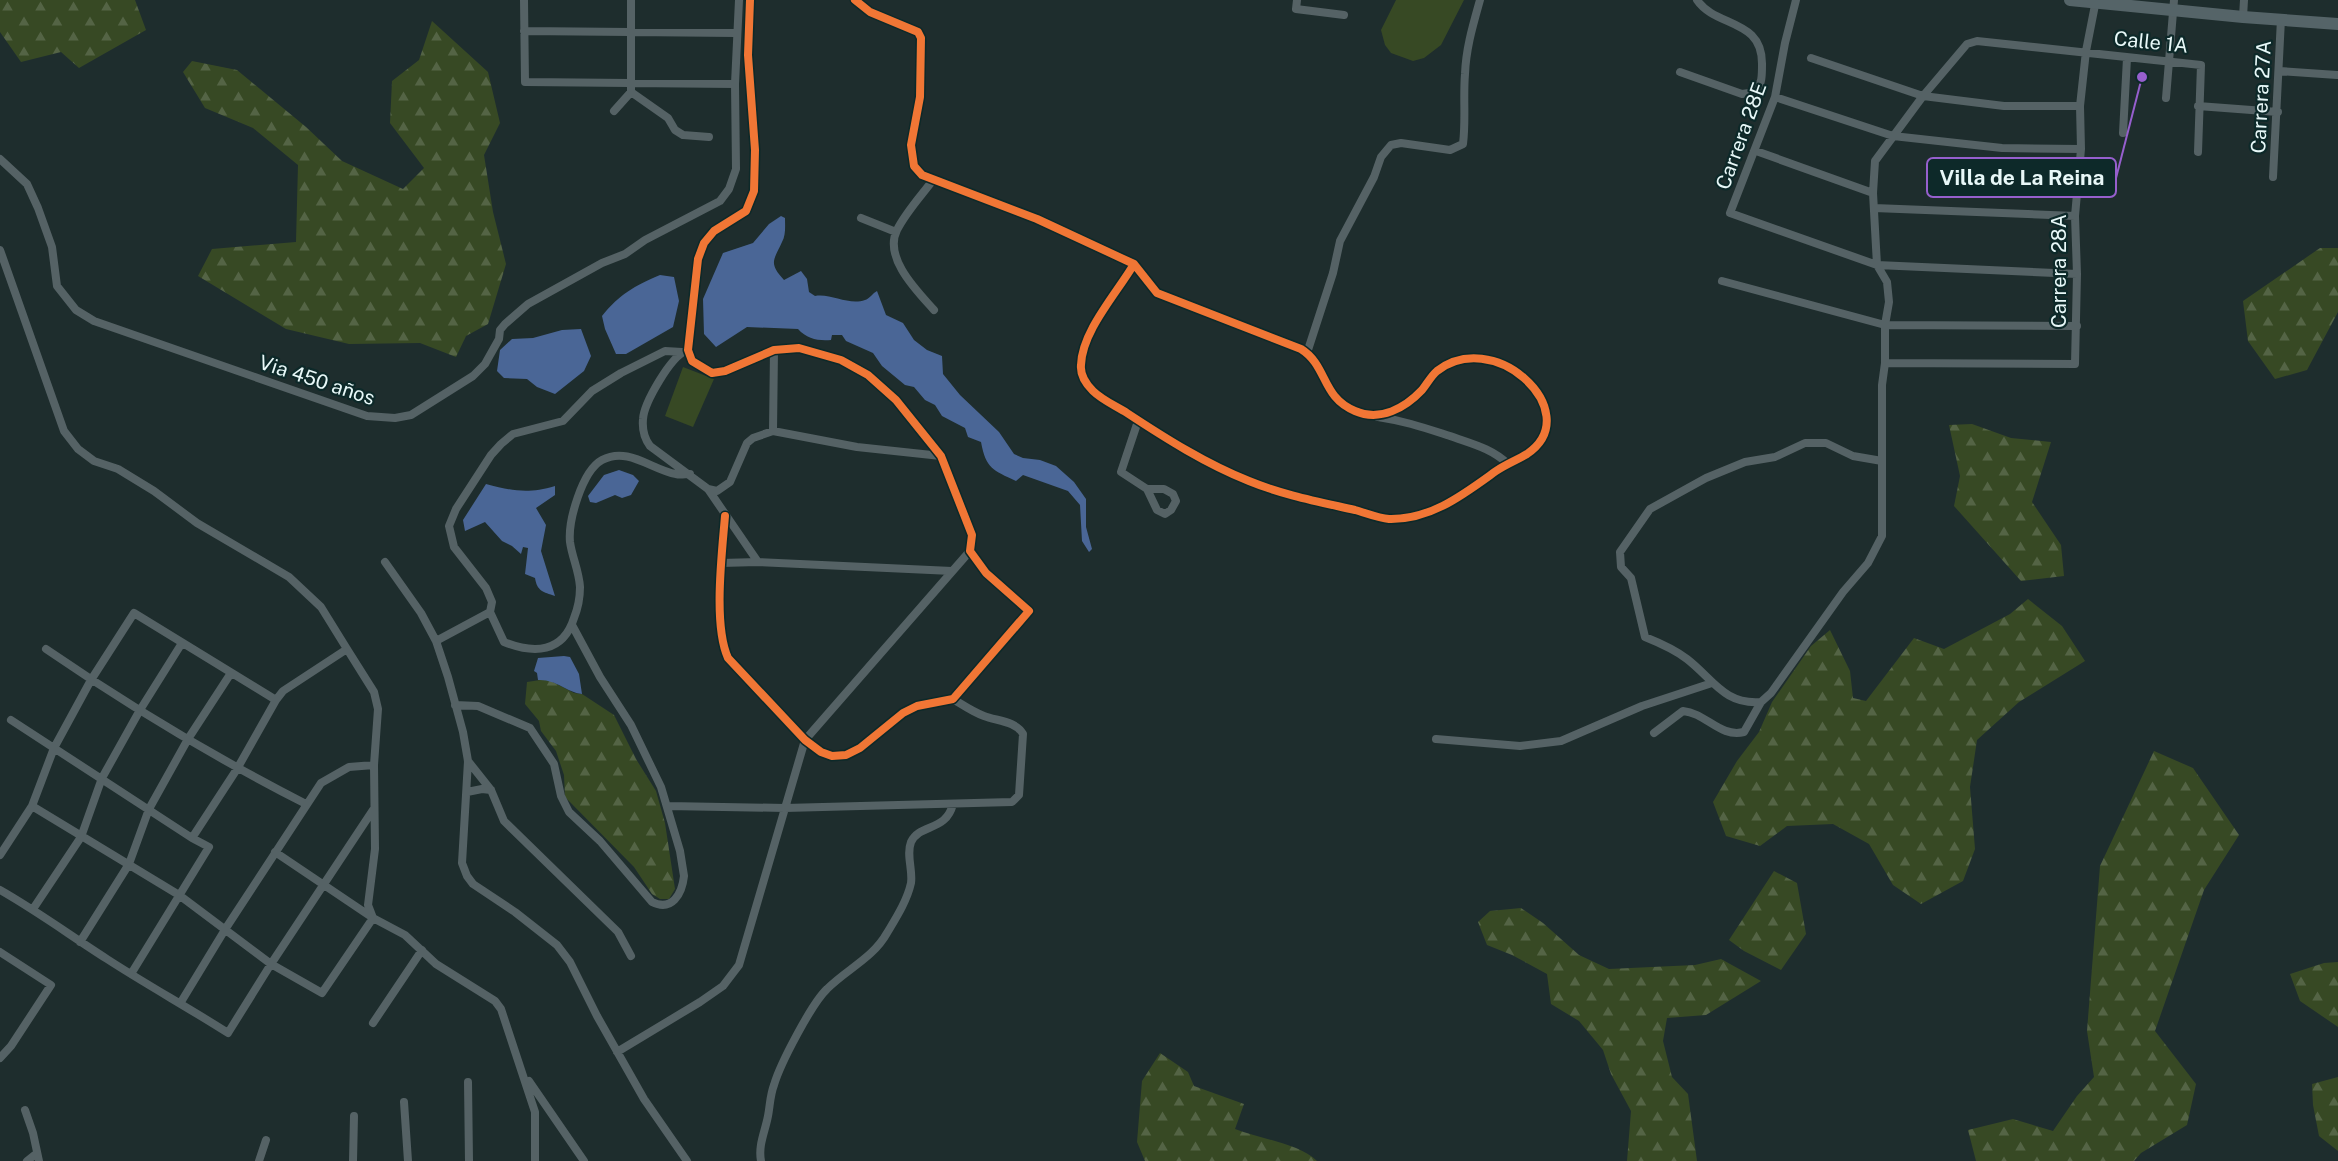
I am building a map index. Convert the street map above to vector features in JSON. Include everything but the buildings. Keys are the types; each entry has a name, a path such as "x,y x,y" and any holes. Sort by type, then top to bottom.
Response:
{"street":[{"path":"524,0 525,82 631,87 735,84"},
{"path":"614,111 631,87 631,0"},
{"name":"Via 450 años","path":"0,159 27,184 52,248 57,286 76,310 94,321 367,416 395,418 411,415 473,376 485,364 499,339 500,330 528,304 720,201 733,179 737,159 735,84 739,0"},
{"path":"750,0 748,55 755,150 754,190 746,211 714,231 704,243 698,259 685,351 667,371 646,404 643,430 650,446 708,489 758,562"},
{"path":"855,0 870,12 918,32 921,38 920,97 912,155 914,166 921,175 1037,219 1134,264 1158,293 1308,353 1315,361 1331,393 1341,404 1366,415 1412,422 1496,453 1508,464"},
{"path":"1308,353 1334,273 1340,241 1374,177 1381,157 1391,145 1401,143 1450,150 1463,144 1466,124 1465,76 1468,44 1480,0"},
{"path":"1680,72 1742,94 1756,92 1761,82 1760,46 1757,40 1746,31 1705,8 1697,0"},
{"name":"Carrera 28E","path":"1796,0 1775,97 1756,151 1730,213 1877,265"},
{"path":"2070,0 2174,5 2243,17 2338,24"},
{"path":"2243,17 2244,0"},
{"name":"Carrera 28A","path":"1885,363 2075,364 2077,274 2075,216 2081,149 2080,106 2086,51 2096,1"},
{"path":"1297,5 1344,15"},
{"path":"2166,98 2174,5"},
{"name":"Carrera 27A","path":"2273,177 2281,20"},
{"path":"524,31 736,33"},
{"name":"Calle 1A","path":"1923,96 1971,42 2086,51 2127,58 2201,65 2198,106"},
{"path":"1811,58 1923,96 2004,106 2080,106"},
{"path":"2123,133 2127,58"},
{"path":"2279,71 2337,75"},
{"path":"631,87 668,118 675,130 683,135 710,137"},
{"path":"1654,734 1683,711 1693,712 1723,731 1734,734 1744,732 1761,702 1771,693 1843,592 1868,562 1881,536 1882,385 1885,363 1885,325 1889,302 1887,282 1877,265 1873,192 1875,161 1923,96"},
{"path":"1775,97 1893,136 2002,148 2081,149"},
{"path":"2198,152 2198,106 2278,112"},
{"path":"1756,151 1873,192"},
{"path":"933,180 896,232 894,249 905,277 934,310"},
{"path":"1875,208 2075,216"},
{"path":"861,218 896,232"},
{"path":"0,250 64,431 78,449 93,461 118,469 154,491 197,524 289,577 321,608 374,692 378,709 374,765 375,849 368,905 373,918"},
{"path":"1134,264 1084,346 1081,374 1094,392 1206,460 1249,481 1298,497 1387,519 1413,517 1445,506 1508,464 1529,453 1541,439 1548,423 1542,399 1524,378 1494,360 1470,358 1453,362 1436,372 1423,388 1398,411 1366,415"},
{"path":"1877,265 2077,274"},
{"path":"1722,281 1885,325 2077,326"},
{"path":"617,1052 723,986 739,965 805,740 969,551 972,535 941,456 896,400 868,375 841,360 799,348 774,350 725,371 712,373 700,368 685,351"},
{"path":"773,431 774,350"},
{"path":"685,351 665,351 636,364 592,391 563,421 513,434 491,455 456,509 449,526 457,552 486,588 492,602 490,612 504,642 529,649 554,646 562,641 572,625 579,604 580,587 570,541 570,526 576,502 588,477 601,461 611,457 628,456 675,474 690,474"},
{"path":"1138,420 1121,472 1147,489"},
{"path":"708,489 717,491 730,483 747,443 753,438 773,431 849,445 941,456"},
{"path":"1761,702 1746,703 1732,699 1689,660 1673,649 1646,637 1630,578 1621,567 1620,552 1650,509 1706,478 1745,462 1775,457 1805,443 1826,443 1853,456 1882,461"},
{"path":"725,516 721,563 722,645 728,658 805,740 821,752 831,756 846,756 860,748 903,713 917,706 953,699 1029,611 986,573 969,551"},
{"path":"385,562 421,613 436,641 455,705 468,761 462,863 466,876 473,884 523,918 557,945 570,962 644,1099 687,1161"},
{"path":"721,563 758,562 952,571"},
{"path":"436,641 490,612"},
{"path":"0,855 32,806 54,748 91,680 134,613 276,700"},
{"path":"455,705 478,706 530,728 554,764 561,796 569,812 600,841 652,902 660,906 669,905 677,899 683,888 684,876 668,806 631,725 600,677 572,625"},
{"path":"33,909 81,837 102,778 140,710 182,644"},
{"path":"46,649 91,680 237,769 306,804"},
{"path":"192,838 237,769 276,700 283,692 347,649"},
{"path":"80,942 129,864 149,809 188,739 231,673"},
{"path":"1436,739 1521,746 1561,741 1642,706 1712,683"},
{"path":"668,806 785,808 1012,802 1016,800 1019,795 1023,734 1016,725 983,716 953,699"},
{"path":"11,720 209,847 131,974"},
{"path":"468,761 491,790 504,821 618,932 631,956"},
{"path":"181,1002 226,928 321,783 349,767 374,765"},
{"path":"467,792 491,790"},
{"path":"761,1161 760,1144 779,1068 826,990 868,957 885,936 904,902 911,882 909,848 912,840 923,831 945,821 951,813 953,804"},
{"path":"32,806 179,895 226,928 271,964 322,993 373,918"},
{"path":"0,890 33,909 131,974 181,1002 228,1034 271,964 374,809"},
{"path":"275,852 373,918 405,935 436,964 495,1001 501,1009 535,1112 535,1161"},
{"path":"373,1023 422,950"},
{"path":"0,964 2,953 51,985 11,1046 0,1058"},
{"path":"524,1073 584,1161"},
{"path":"468,1082 469,1161"},
{"path":"404,1102 408,1161"},
{"path":"25,1110 38,1157 27,1161"},
{"path":"353,1161 354,1116"},
{"path":"259,1161 266,1140"}],"green space":[{"path":"0,0 135,0 146,30 79,68 61,52 21,62 0,32"},
{"path":"1396,0 1464,0 1441,45 1424,58 1413,61 1391,53 1385,45 1381,30"},
{"path":"432,21 488,72 500,123 484,155 493,212 506,264 488,324 466,336 456,357 420,343 349,344 286,329 198,276 212,249 296,242 298,165 253,128 205,108 183,72 192,61 237,70 306,127 342,161 403,189 424,168 390,123 392,81 419,60"},
{"path":"2320,248 2338,248 2338,312 2307,370 2275,379 2248,341 2243,301"},
{"path":"683,367 714,379 693,427 665,416"},
{"path":"1972,424 2011,438 2051,442 2032,502 2061,545 2064,576 2021,581 1954,506 1960,476 1949,425"},
{"path":"2028,599 2062,626 2085,661 2019,702 1977,740 1970,787 1975,849 1963,881 1921,904 1893,885 1869,844 1833,824 1787,826 1760,846 1726,836 1713,802 1737,761 1759,732 1772,702 1811,646 1830,630 1850,671 1853,698 1866,701 1914,638 1944,649 2010,614"},
{"path":"547,679 574,693 582,694 614,715 636,759 656,791 665,823 675,889 669,899 660,899 652,894 634,867 565,797 564,775 556,751 541,731 539,721 525,704 527,682"},
{"path":"2154,751 2193,768 2239,835 2204,890 2155,1031 2196,1084 2187,1125 2141,1153 2134,1161 1976,1161 1968,1130 2013,1119 2053,1131 2077,1096 2094,1077 2087,1031 2100,866"},
{"path":"1774,871 1797,883 1806,934 1781,970 1744,951 1729,940"},
{"path":"1521,908 1543,923 1579,955 1609,969 1695,965 1721,959 1761,981 1706,1015 1667,1018 1663,1041 1672,1077 1688,1094 1697,1161 1627,1161 1631,1111 1611,1074 1603,1050 1579,1021 1551,1004 1547,974 1512,955 1487,945 1478,922 1490,911"},
{"path":"2338,962 2338,1027 2300,1001 2290,974 2324,963"},
{"path":"1160,1053 1188,1072 1194,1086 1244,1104 1235,1129 1300,1150 1317,1161 1145,1161 1137,1142 1142,1081"},
{"path":"2338,1077 2338,1151 2319,1136 2313,1105 2312,1084"}],"water":[{"path":"781,216 785,218 785,233 774,265 784,280 801,271 807,279 809,292 815,296 853,301 866,299 877,291 886,315 903,323 914,340 927,350 942,356 943,374 960,395 999,432 1014,454 1056,466 1074,482 1086,499 1086,527 1092,549 1089,552 1082,541 1080,505 1068,491 1023,475 1016,481 996,471 985,458 981,442 968,437 965,428 942,416 935,405 925,400 914,387 905,385 882,366 873,353 846,341 842,335 832,335 831,340 822,340 813,339 798,329 747,327 716,347 704,334 703,299 723,253 753,243 769,224"},
{"path":"660,275 674,277 679,301 673,327 626,354 616,354 602,316 628,291"},
{"path":"581,329 591,356 584,371 555,394 537,387 527,379 504,378 497,371 500,350 512,339 533,338 562,330"},
{"path":"619,470 633,475 639,481 631,495 622,498 615,495 596,503 590,502 588,496 604,475"},
{"path":"486,484 520,491 555,486 555,495 536,508 546,525 541,551 555,596 541,590 535,578 525,574 528,548 523,547 521,554 502,541 485,522 465,531 463,520"},
{"path":"570,657 579,674 582,694 550,681 538,680 537,673 534,671 538,658"}],"cycle path":[{"path":"725,516 720,608 723,644 728,658 805,740 821,752 832,756 846,755 860,748 903,713 917,706 953,699 1029,611 986,573 970,551 972,535 941,456 896,400 868,375 841,360 799,348 774,350 725,371 712,373 692,361 688,350 698,259 704,243 714,231 746,211 754,191 755,150 748,55 750,0"},
{"path":"855,0 870,12 918,32 921,38 920,97 911,145 914,166 922,175 1037,219 1134,264 1157,293 1301,349 1316,364 1336,398 1344,405 1364,414 1383,414 1400,407 1422,390 1437,371 1459,360 1482,359 1504,365 1524,378 1539,396 1546,416 1543,436 1537,446 1527,454 1459,497 1433,510 1404,518 1381,518 1288,494 1249,481 1217,467 1171,441 1101,397 1090,388 1084,379 1081,365 1087,339 1134,264"}],"place":[{"name":"Villa de La Reina","path":"2142,77"}]}
